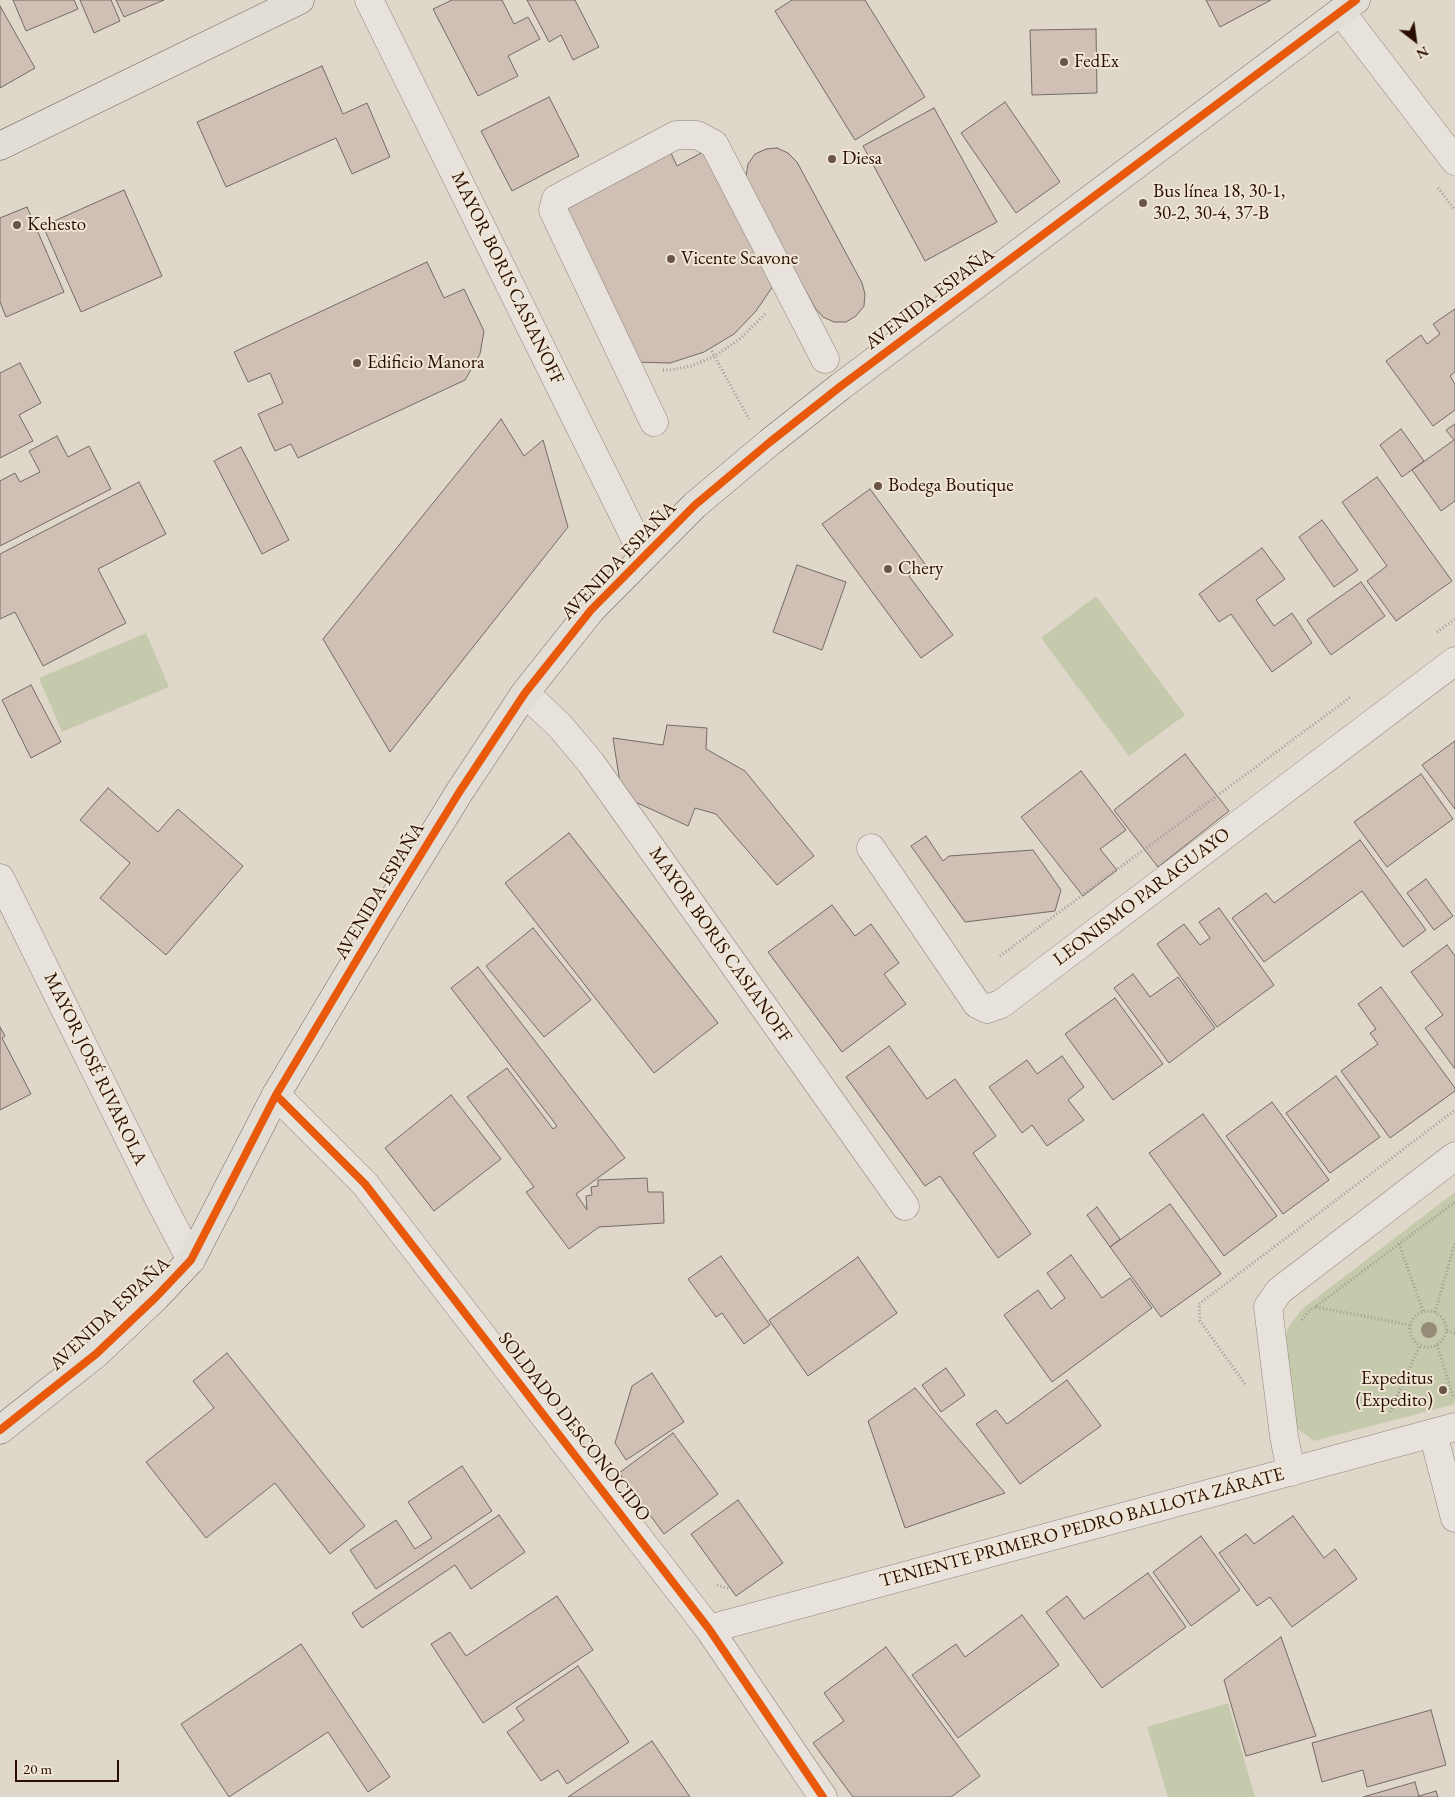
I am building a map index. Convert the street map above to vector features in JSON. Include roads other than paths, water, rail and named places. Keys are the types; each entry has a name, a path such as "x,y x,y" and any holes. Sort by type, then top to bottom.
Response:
{"main road":[{"path":"0,146 300,0"},
{"name":"AVENIDA ESPAÑA","path":"0,1430 96,1354 156,1297 191,1260 276,1095 455,799 525,693 591,610 695,505 770,442 841,386 1348,6"}],"street":[{"name":"MAYOR BORIS CASIANOFF","path":"369,0 644,556"},
{"path":"1348,6 1455,161"},
{"path":"654,422 553,210 556,199 676,135 697,135 714,144 825,359"},
{"name":"LEONISMO PARAGUAYO","path":"871,848 977,1004 987,1009 1001,1004 1455,662"},
{"name":"MAYOR BORIS CASIANOFF","path":"525,693 560,726 591,763 904,1206"},
{"name":"MAYOR JOSÉ RIVAROLA","path":"0,878 191,1260"},
{"name":"SOLDADO DESCONOCIDO","path":"276,1095 366,1184 709,1629 823,1797"},
{"path":"1291,1472 1284,1436 1268,1307 1279,1291 1455,1156"},
{"path":"1444,1430 1455,1518"},
{"name":"TENIENTE PRIMERO PEDRO BALLOTA ZÁRATE","path":"709,1629 1444,1430"}],"place":[{"name":"FedEx","path":"1064,62"},
{"name":"Diesa","path":"832,159"},
{"name":"Bus línea 18, 30-1, 30-2, 30-4, 37-B","path":"1143,203"},
{"name":"Kehesto","path":"17,225"},
{"name":"Vicente Scavone","path":"671,259"},
{"name":"Edificio Manora","path":"357,363"},
{"name":"Bodega Boutique","path":"878,486"},
{"name":"Chery","path":"888,569"},
{"name":"Expeditus (Expedito)","path":"1443,1390"}]}
